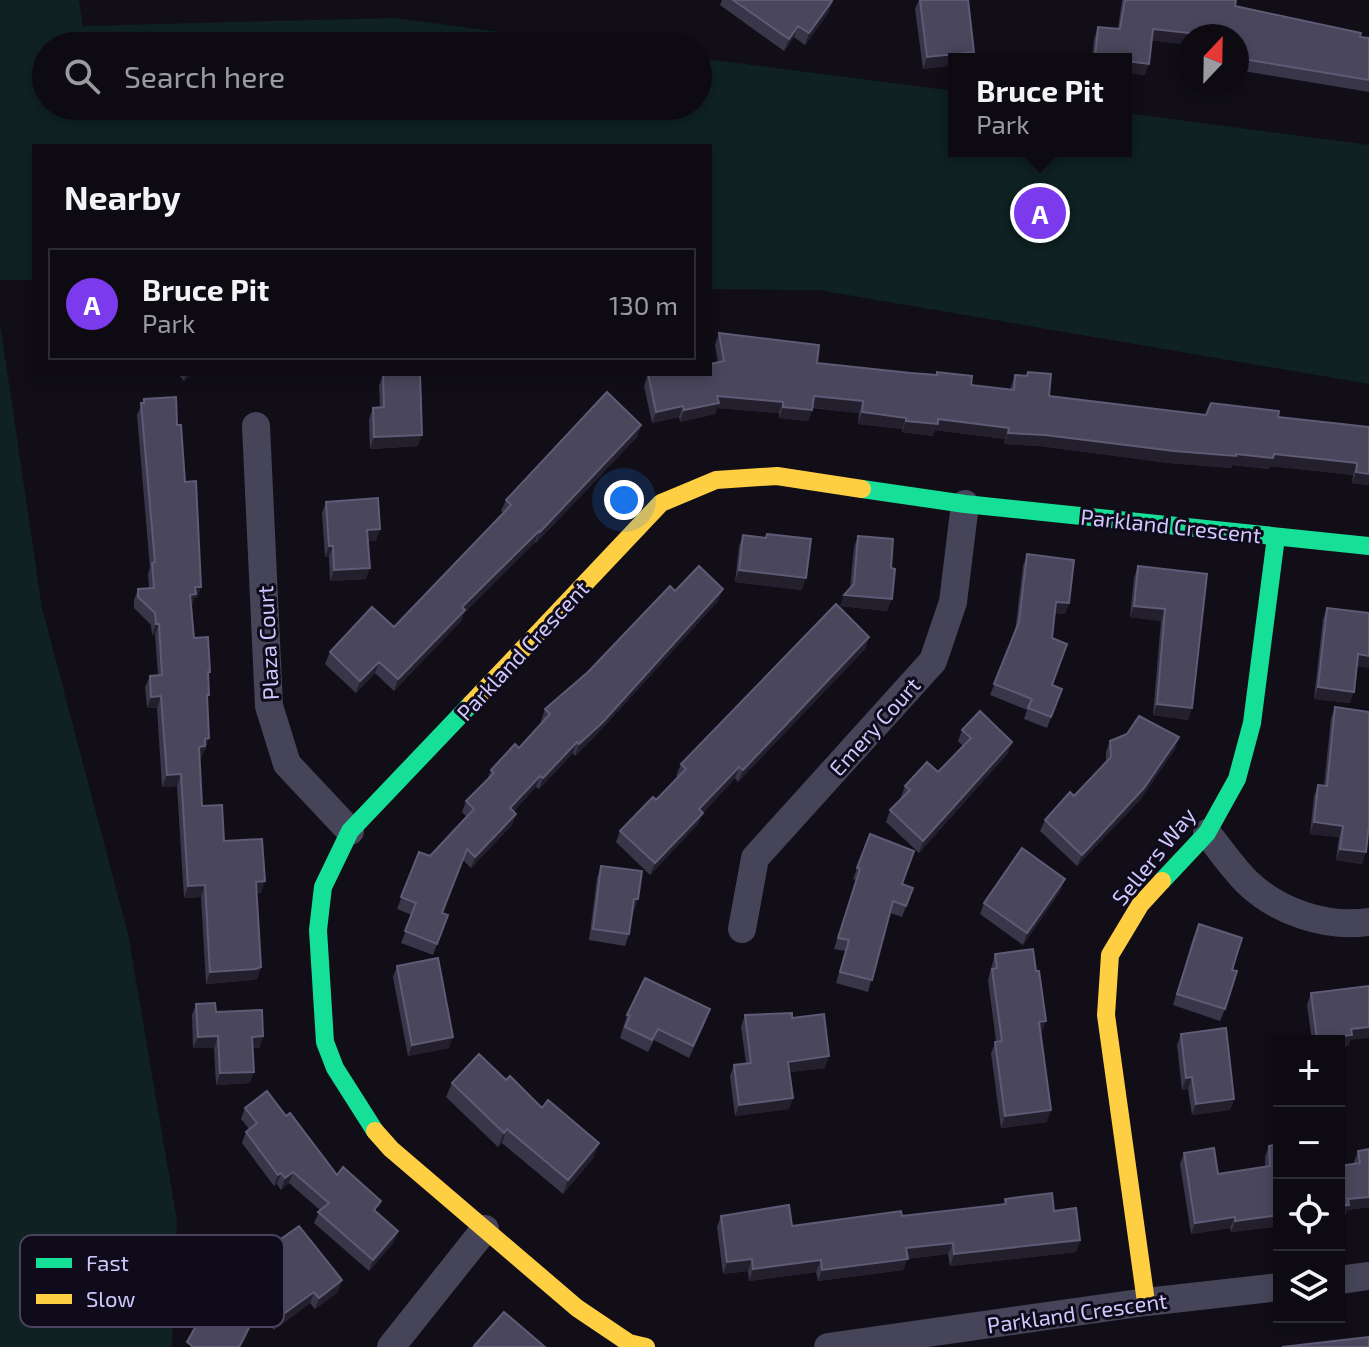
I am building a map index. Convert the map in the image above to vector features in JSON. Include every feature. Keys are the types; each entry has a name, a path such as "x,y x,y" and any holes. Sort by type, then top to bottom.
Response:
{"street":[{"name":"Plaza Court","path":"256,426 269,706 287,764 350,831"},
{"name":"Parkland Crescent","path":"646,1347 629,1343 577,1308 391,1149 367,1122 335,1068 325,1042 318,930 323,887 350,831 661,503 716,480 777,476 965,504 1369,546"},
{"name":"Emery Court","path":"742,929 755,858 933,661 953,602 965,504"},
{"name":"Sellers Way","path":"1146,1302 1106,1015 1110,955 1140,905 1207,833 1237,779 1252,723 1276,537"},
{"path":"1207,833 1248,883 1297,916 1356,924 1369,922"},
{"path":"391,1347 485,1229"},
{"path":"1345,1279 1369,1276"},
{"name":"Parkland Crescent","path":"828,1347 1146,1302 1273,1288"}],"shaded area":[{"path":"0,0 79,0 83,26 394,18 501,32 32,32 32,120 712,120 712,60 948,90 948,157 1132,157 1132,114 1369,145 1369,384 818,290 712,289 712,144 32,144 32,280 0,280"},
{"path":"0,323 42,608 128,934 177,1221 176,1235 20,1235 20,1327 173,1327 172,1347 0,1347"}],"building":[{"path":"733,0 832,1 809,33 798,26 789,39"},
{"path":"920,0 968,0 974,52 927,57"},
{"path":"1125,0 1236,0 1235,6 1361,33 1360,37 1369,38 1369,80 1249,60 1249,24 1177,24 1177,32 1153,29 1149,64 1132,62 1132,53 1095,53 1098,27 1120,29"},
{"path":"719,333 819,345 817,363 972,376 971,385 1014,390 1015,375 1027,376 1028,372 1051,374 1049,396 1206,415 1211,403 1279,411 1278,417 1369,427 1369,474 1356,472 1357,463 1274,454 1273,458 1174,451 1008,433 1009,428 938,419 938,424 906,421 906,418 862,412 863,401 814,396 812,410 783,407 783,402 717,396 719,403 656,412 648,376 712,376 712,364 724,361"},
{"path":"383,376 420,376 422,435 374,437 373,408 384,407"},
{"path":"607,392 641,425 540,532 462,607 465,610 398,679 379,662 360,681 330,652 372,607 394,627 511,505 506,500"},
{"path":"176,397 185,482 196,481 201,587 195,587 196,594 190,595 194,638 208,637 209,738 205,739 205,746 199,747 202,806 222,805 224,841 262,839 265,881 256,882 261,967 256,969 210,972 205,885 188,886 181,774 167,775 161,696 151,697 150,676 162,675 159,624 156,624 155,613 138,597 138,589 154,588 152,563 155,562 141,403 144,399"},
{"path":"378,498 380,529 367,530 370,568 334,570 326,502"},
{"path":"767,534 811,539 806,578 739,570 743,535 766,538"},
{"path":"858,536 893,539 891,568 895,569 892,599 844,595 854,584"},
{"path":"1027,554 1074,560 1069,603 1056,602 1052,638 1067,644 1052,685 1062,689 1051,717 1028,708 1032,699 994,684 1019,622"},
{"path":"699,566 723,589 603,722 579,744 577,742 543,778 540,776 510,808 516,814 475,857 467,849 442,913 448,915 437,944 405,931 416,903 401,897 419,852 430,856 474,809 466,801 494,773 491,770 515,744 519,748 550,714 545,709 588,672 670,586 675,591"},
{"path":"1138,566 1207,574 1192,708 1157,704 1165,609 1134,606"},
{"path":"836,604 869,637 743,770 739,767 699,809 703,813 655,863 620,831 686,769 681,764"},
{"path":"1327,608 1369,613 1369,656 1358,654 1354,692 1318,687"},
{"path":"1335,707 1369,712 1366,852 1340,849 1343,826 1314,822 1318,785 1327,786"},
{"path":"980,711 1012,742 923,841 890,810 910,790 905,786 927,762 938,772 971,738 962,730"},
{"path":"1139,716 1179,737 1144,788 1082,855 1045,820 1070,792 1074,796 1111,757 1110,741 1127,734"},
{"path":"870,834 914,851 902,884 913,888 906,906 893,901 872,980 840,972 849,940 838,938 860,869 857,868"},
{"path":"1022,848 1065,879 1027,933 984,903"},
{"path":"601,866 642,871 629,934 593,929"},
{"path":"1199,924 1242,938 1232,970 1237,971 1225,1009 1177,994"},
{"path":"1033,949 1046,1021 1039,1022 1051,1110 1005,1116 995,1042 1002,1041 992,969 997,968 995,954"},
{"path":"438,958 453,1037 412,1045 397,966"},
{"path":"645,978 710,1009 693,1046 658,1029 652,1040 625,1027 630,1016 627,1015"},
{"path":"1369,986 1369,1027 1351,1029 1352,1035 1316,1035 1311,993"},
{"path":"215,1003 216,1012 262,1010 263,1036 252,1037 254,1072 220,1073 218,1036 198,1037 196,1004"},
{"path":"792,1013 792,1018 824,1014 829,1056 788,1062 793,1098 739,1105 734,1065 751,1063 745,1015"},
{"path":"1226,1028 1234,1099 1196,1104 1192,1077 1186,1078 1181,1034"},
{"path":"479,1054 506,1080 510,1076 542,1108 548,1100 599,1143 568,1180 507,1129 504,1133 452,1083"},
{"path":"267,1091 286,1116 290,1113 337,1175 343,1167 381,1201 374,1210 398,1231 373,1260 318,1212 329,1203 293,1172 285,1178 281,1173 278,1175 246,1132 257,1123 245,1108"},
{"path":"1273,1145 1273,1216 1195,1223 1184,1153 1214,1148 1218,1174 1270,1166 1269,1146"},
{"path":"1369,1149 1369,1197 1348,1199 1349,1205 1345,1205 1345,1165 1360,1163 1358,1151"},
{"path":"1052,1193 1054,1211 1076,1208 1080,1240 954,1254 953,1243 906,1248 908,1259 822,1270 821,1260 753,1269 752,1259 727,1262 721,1216 789,1205 792,1226 901,1211 902,1216 1006,1204 1005,1199"},
{"path":"299,1226 342,1280 319,1298 314,1292 284,1314 284,1237"},
{"path":"504,1312 545,1347 474,1346"},
{"path":"195,1327 249,1327 239,1347 192,1347 187,1342"},
{"path":"1369,1337 1369,1347 1282,1347"}],"traffic: fast":[{"path":"862,489 965,504 1369,546"},
{"path":"1162,881 1207,833 1237,779 1252,723 1276,537"},
{"path":"375,1131 335,1068 325,1042 318,930 323,887 350,831 471,704"}],"traffic: slow":[{"path":"471,704 661,503 716,480 777,476 862,489"},
{"path":"1146,1302 1106,1015 1110,955 1140,905 1162,881"},
{"path":"375,1131 391,1149 577,1308 629,1343 646,1347"}],"place":[{"name":"Bruce Pit","path":"1040,213"}]}
